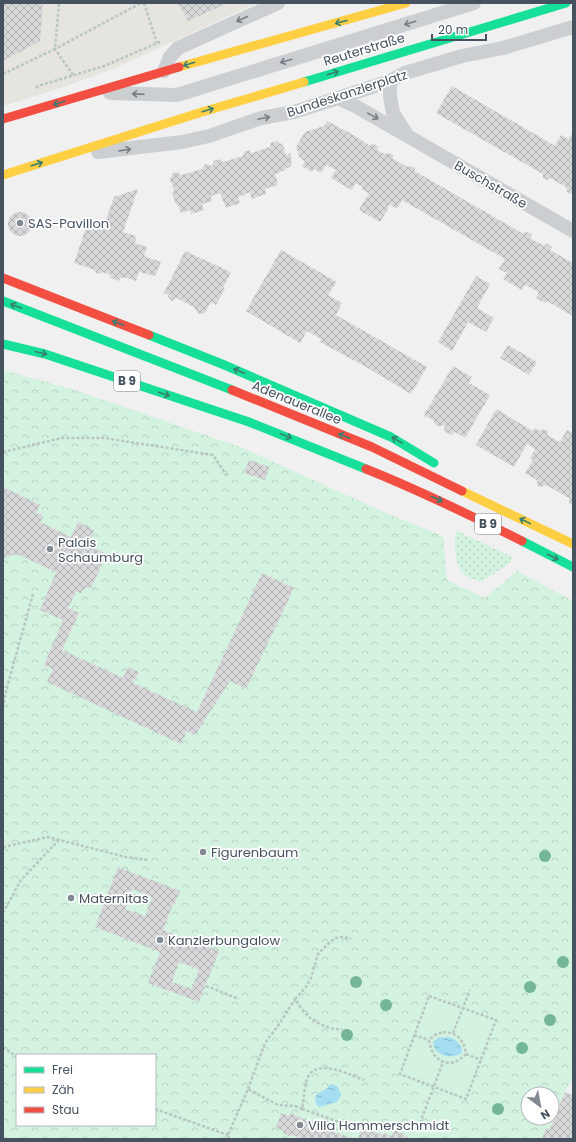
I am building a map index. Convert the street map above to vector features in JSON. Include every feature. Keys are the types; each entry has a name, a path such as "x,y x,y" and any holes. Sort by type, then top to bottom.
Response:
{"main road":[{"path":"3,119 164,71 406,3"},
{"name":"Reuterstraße","path":"171,122 442,39 566,3"},
{"name":"Bundeskanzlerplatz","path":"3,175 171,122"},
{"path":"3,278 222,364 384,434 440,468"},
{"name":"Adenauerallee","path":"3,301 196,375 365,444 573,544"},
{"name":"B 9","path":"3,344 44,354 249,422 401,483 460,510 573,567"},
{"path":"451,475 481,499"}],"street":[{"path":"164,71 170,57 178,48 278,3"},
{"path":"96,92 177,95 474,3"},
{"name":"Bundeskanzlerplatz","path":"72,154 117,151 182,142 209,136 261,118 294,112 338,98 390,81 405,73 462,56 503,48 573,27"},
{"name":"Buschstraße","path":"390,81 390,97 393,113 409,137"},
{"name":"Buschstraße","path":"338,98 357,107 573,231"}],"path":[{"path":"59,3 55,49 73,75"},
{"path":"3,74 55,49 143,3 158,43"},
{"path":"33,90 38,86 104,66 165,40"},
{"path":"3,452 62,438 104,438 213,455 227,476"},
{"path":"3,708 6,691 32,594"},
{"path":"3,847 48,837 126,857 148,860"},
{"path":"3,913 21,880 59,840"},
{"path":"228,1139 228,1135 248,1089 265,1043 295,999 306,987 311,978 318,954 335,938 344,937 351,939"},
{"path":"206,986 239,999"},
{"path":"453,1033 470,990"},
{"path":"429,996 463,1008 496,1020 466,1099 400,1074 429,996"},
{"path":"295,999 309,1016 322,1024 338,1030 342,1029"},
{"path":"429,1040 435,1035 443,1032 453,1033 465,1046 466,1054"},
{"path":"414,1035 429,1040"},
{"path":"429,1040 435,1057 443,1062 451,1063 460,1060 466,1054"},
{"path":"3,1047 16,1056"},
{"path":"466,1054 481,1060"},
{"path":"420,1123 432,1086 443,1062"},
{"path":"302,1109 309,1075 320,1068 337,1069 364,1080"},
{"path":"248,1089 278,1105 295,1106 342,1123"},
{"path":"156,1109 228,1135"}],"shaded area":[{"path":"3,3 257,3 115,68 67,86 3,106"}],"green space":[{"path":"3,370 75,390 243,448 386,513 443,536 447,580 485,598 517,571 573,601 573,1078 560,1104 560,1086 520,1086 520,1126 551,1126 550,1129 546,1128 542,1139 3,1139"},
{"path":"457,531 512,557 510,563 481,582 466,575 458,566 455,554 455,535"},
{"path":"429,996 496,1020 466,1099 400,1074"}],"water":[{"path":"439,1037 449,1037 457,1041 462,1053 448,1056 436,1051 433,1042"},
{"path":"331,1084 338,1087 341,1095 337,1102 319,1107 316,1104 315,1097 318,1093"}],"building":[{"path":"3,3 43,3 40,41 3,61"},
{"path":"178,3 228,3 188,21"},
{"path":"452,86 555,146 561,135 569,139 573,131 573,193 571,194 567,192 566,187 550,178 547,180 543,178 543,174 436,113"},
{"path":"327,121 357,137 370,146 372,143 379,147 377,150 385,154 388,153 393,155 393,159 408,167 411,166 415,168 415,172 523,234 525,231 532,235 530,238 544,246 546,243 552,247 550,250 573,263 573,316 547,301 545,303 536,298 539,292 525,285 522,290 503,279 507,273 499,269 505,259 402,200 397,209 389,204 388,209 380,222 359,210 367,196 370,194 362,189 363,187 356,183 352,190 341,184 331,178 336,170 326,165 321,173 314,169 312,172 302,166 305,161 300,158 296,147 305,132 324,126"},
{"path":"277,141 280,144 282,143 286,155 290,153 292,161 290,167 275,174 278,185 265,189 266,194 252,199 250,192 238,197 240,203 226,208 220,193 211,196 212,201 202,204 204,210 191,214 190,210 181,213 178,205 176,205 172,193 174,190 170,179 173,173 177,172 181,175 202,169 206,164 212,166 214,161 220,159 223,162 243,156 244,152 249,150 252,153 270,147 271,143"},
{"path":"138,189 123,232 136,236 135,243 147,247 144,256 161,262 155,276 139,272 136,281 124,277 120,278 119,281 110,278 111,275 102,272 100,274 96,273 95,270 74,263 88,222 103,228 114,197"},
{"name":"SAS-Pavillon","path":"20,212 25,213 31,219 31,229 25,235 20,236 15,235 9,229 8,224 9,219 15,213"},
{"path":"281,250 337,282 328,295 342,303 336,315 427,367 411,394 320,342 321,339 307,331 300,343 246,311"},
{"path":"185,251 231,272 223,288 225,289 216,305 211,302 205,313 199,314 195,308 177,298 172,301 168,297 169,295 164,293"},
{"path":"476,276 490,284 477,308 494,318 486,332 468,322 452,351 438,342"},
{"path":"508,345 537,362 529,375 500,358"},
{"path":"453,366 472,377 469,383 490,395 465,438 455,432 452,435 444,431 445,426 442,425 440,427 434,424 434,421 428,417 425,417 424,412 427,410"},
{"path":"496,409 533,431 535,428 541,431 543,429 549,432 547,435 560,442 567,430 573,434 573,505 569,503 569,498 546,485 541,487 537,485 537,480 525,473 533,460 530,458 535,449 527,444 514,467 476,445"},
{"path":"249,460 269,467 265,480 244,473"},
{"path":"3,487 40,505 36,513 42,514 43,517 40,522 71,537 78,522 94,530 87,545 107,554 91,588 85,588 81,593 77,590 68,608 79,613 62,650 123,678 128,667 139,672 133,683 197,712 262,573 294,588 246,689 230,681 195,735 187,731 181,744 47,682 53,669 44,665 63,620 40,610 56,572 17,554 16,556 13,554 9,557 3,558"},
{"name":"Kanzlerbungalow","path":"118,867 180,891 174,905 173,904 163,930 219,951 199,1002 148,983 160,952 95,927","holes":["132,889 152,897 145,916 125,909","179,962 199,969 192,989 172,982"]},
{"path":"565,1092 573,1095 573,1139 542,1139 546,1128 550,1129 551,1126 560,1126 560,1104"},
{"name":"Villa Hammerschmidt","path":"281,1113 290,1116 291,1113 309,1122 310,1120 332,1128 331,1131 355,1139 302,1139 293,1135 292,1137 283,1133 284,1131 276,1128"},
{"name":"Villa Hammerschmidt","path":"362,1127 383,1135 384,1133 392,1136 394,1130 405,1134 404,1136 412,1139 358,1139"}],"traffic: fast":[{"path":"304,82 566,3"},
{"path":"3,301 232,390"},
{"path":"149,335 222,364 391,437 434,463"},
{"path":"3,344 45,354 249,422 366,469"},
{"path":"522,541 573,567"}],"traffic: slow":[{"path":"179,67 406,3"},
{"path":"3,175 202,112 304,82"},
{"path":"462,491 573,544"}],"traffic: jam":[{"path":"3,119 179,67"},
{"path":"3,278 149,335"},
{"path":"232,390 372,447 462,491"},
{"path":"366,469 425,494 522,541"}],"place":[{"name":"SAS-Pavillon","path":"20,223"},
{"name":"Palais Schaumburg","path":"50,549"},
{"name":"Figurenbaum","path":"203,852"},
{"name":"Maternitas","path":"71,898"},
{"name":"Kanzlerbungalow","path":"160,940"},
{"name":"Villa Hammerschmidt","path":"300,1125"}]}
